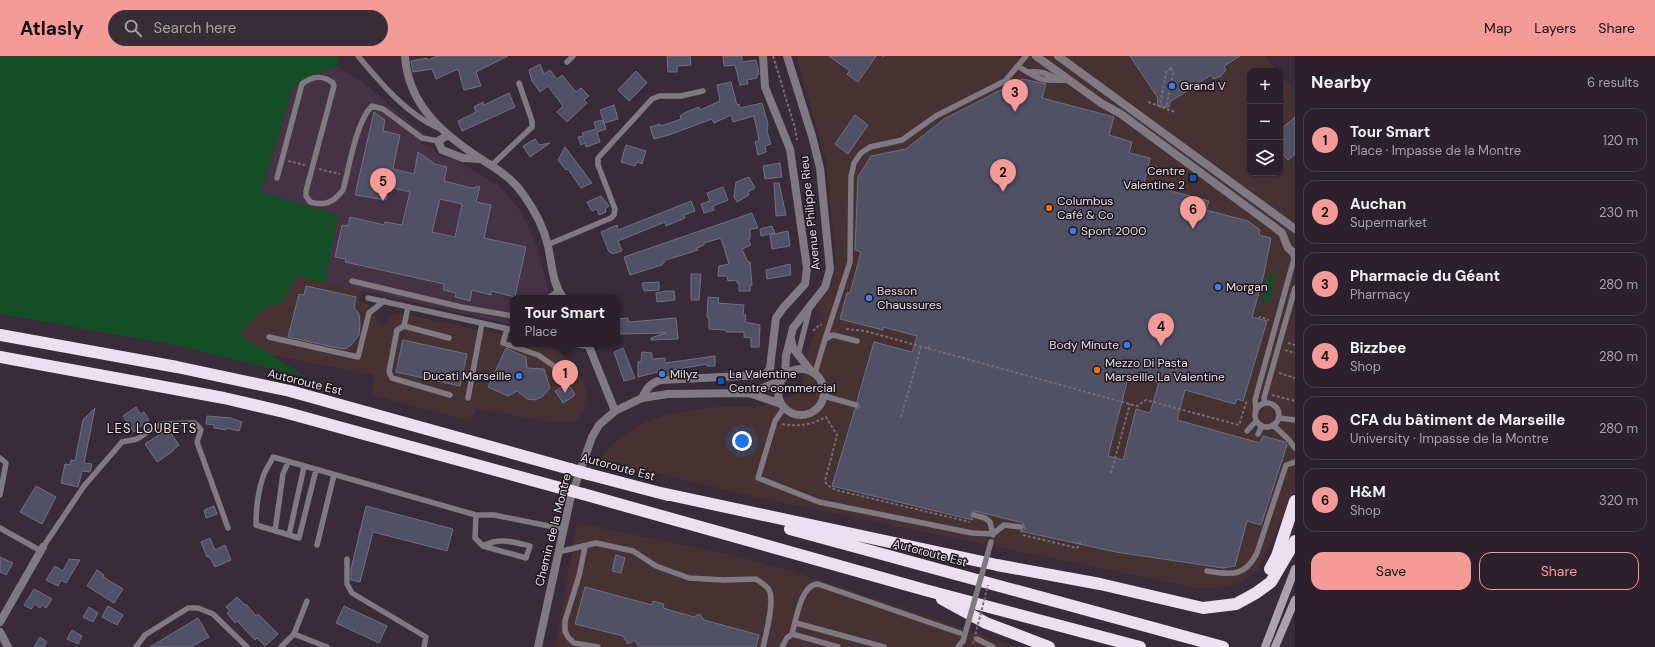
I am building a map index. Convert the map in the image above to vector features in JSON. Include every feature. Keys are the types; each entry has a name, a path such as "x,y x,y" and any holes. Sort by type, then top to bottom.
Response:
{"highway":[{"name":"Autoroute Est","path":"0,335 177,367 290,391 1223,647"},
{"path":"0,357 232,400 284,412 925,590 1140,647"},
{"path":"661,493 997,565 1100,584 1203,608 1236,604 1256,593 1271,582 1295,541"},
{"path":"1180,602 1202,602 1237,595 1264,578 1277,556 1295,501"},
{"path":"925,590 986,623 1049,647"}],"main road":[{"path":"1265,647 1295,569"},
{"path":"1275,647 1295,600"}],"street":[{"path":"405,56 410,84 428,115 438,128 512,180 524,195 531,206 547,245 552,270 558,291 561,295"},
{"path":"642,398 648,386 661,380 762,375 767,373 770,368 778,313 805,284 807,268 790,149 765,87 763,56"},
{"name":"Avenue Philippe Rieu","path":"783,378 790,336 793,328 825,287 830,269 820,168 812,136 787,56"},
{"path":"1036,56 1101,103 1121,114 1268,222 1282,233 1293,253"},
{"path":"1058,56 1295,229 1287,236 1286,241"},
{"path":"448,135 438,141 442,150 463,158 482,159"},
{"path":"642,398 668,394 750,393 783,406 793,414 809,414 816,410 824,396 822,381 812,372 793,348 790,336"},
{"path":"589,347 615,411"},
{"path":"750,393 783,378 797,369 812,372"},
{"path":"783,378 778,388 778,396 783,406"},
{"name":"Chemin de la Montre","path":"538,647 570,500 592,437 599,425 615,411 642,398"},
{"path":"0,622 42,549"},
{"path":"0,632 5,645"}],"lane":[{"path":"358,56 412,112 423,121 438,128"},
{"path":"567,62 573,56"},
{"path":"812,372 850,262 852,177 854,164 861,153 870,147 902,140 936,116 1005,81 1026,56"},
{"path":"1018,66 1028,72 1058,80 1069,80"},
{"path":"277,178 302,84 308,79 326,78 333,83 334,86 306,191 306,196 310,202 319,205 328,204 337,198 343,190 359,130 369,109 372,106 384,109 422,138 438,141"},
{"path":"492,165 532,127 532,121 519,83"},
{"path":"547,245 611,218 614,215 614,209 598,165 598,158 652,99 659,96 681,96 704,90"},
{"path":"1265,402 1276,406 1279,414 1279,418 1273,425 1262,426 1256,421 1254,417 1256,409 1255,400 1294,259 1293,253"},
{"path":"352,281 461,307 510,315"},
{"path":"1265,402 1264,398 1295,288"},
{"path":"552,295 558,291"},
{"path":"368,298 510,330"},
{"path":"269,337 358,357 368,313 384,301"},
{"path":"798,355 810,306"},
{"path":"404,326 408,307"},
{"path":"468,398 482,323"},
{"path":"449,338 404,326 397,330 389,372 392,378 450,395"},
{"path":"507,329 503,343 510,345"},
{"path":"825,338 833,335 857,341"},
{"path":"515,347 538,355 564,374"},
{"path":"824,396 856,405"},
{"path":"1256,409 1265,402"},
{"path":"783,406 775,421 758,478 819,502 972,533 993,534 1004,525 1021,527"},
{"path":"1279,418 1295,420"},
{"path":"1248,431 1256,421"},
{"path":"0,528 42,549 84,486 122,442 137,439 161,424 194,423 201,430 197,442 228,528"},
{"path":"1273,425 1295,448"},
{"path":"1258,434 1262,426"},
{"path":"316,470 299,538 256,525 256,510 263,475 268,469 273,457 476,515 494,515 564,529"},
{"path":"0,458 6,463 0,495"},
{"path":"275,531 283,474 288,462"},
{"path":"1206,571 1231,574 1244,570 1252,563 1257,553 1286,466 1295,462"},
{"path":"289,535 304,466"},
{"path":"316,545 334,475"},
{"path":"476,515 475,538 483,546 526,558 530,546 508,540 490,542 483,546"},
{"path":"958,647 963,641 993,534 990,522 985,518 974,515"},
{"path":"558,552 585,547 596,543 633,551 656,566 689,578 723,580 756,579 768,589 770,595 769,619 763,647"},
{"path":"585,547 580,576 565,622 565,631 568,638 574,643 598,647"},
{"path":"347,559 347,584 352,593 426,637 424,647"},
{"path":"782,647 787,638 792,634 805,592 811,585 818,584 960,633"},
{"path":"280,647 294,634 308,601"},
{"path":"136,647 145,635 188,608 198,608 206,609 213,614 247,647"},
{"path":"796,623 884,647"},
{"path":"294,634 327,647"},
{"path":"792,634 838,647"},
{"path":"975,642 993,647"}],"path":[{"path":"1171,68 1173,73 1166,107 1162,108 1160,106 1166,72 1171,68"},
{"path":"1148,102 1175,112"},
{"path":"289,162 304,165"},
{"path":"323,170 343,174"},
{"path":"1268,324 1272,313"},
{"path":"1259,319 1260,317 1270,320"},
{"path":"810,337 812,331 819,325 864,331 1119,402 1137,406 1146,400 1239,425 1248,396"},
{"path":"928,349 930,344"},
{"path":"902,418 921,347"},
{"path":"1119,402 1120,398"},
{"path":"1111,473 1130,404"},
{"path":"775,421 779,424 797,427 826,417 837,435 825,481 827,485 836,490 972,522"},
{"path":"1017,534 1078,548 1080,540"},
{"path":"975,642 988,583"}],"shaded area":[{"path":"796,56 1265,56 1275,68 1247,68 1247,176 1283,176 1283,77 1295,91 1295,491 1258,570 1242,582 1219,588 1197,588 755,497 661,474 597,465 605,451 623,435 646,422 668,414 718,407 765,406 801,391 808,352 821,313 816,311 818,304 827,294 833,283 836,261 826,161"},
{"path":"337,66 360,80 423,133 421,144 432,147 440,156 462,161 472,170 497,184 519,209 528,225 538,249 551,295 510,295 510,324 198,254 261,193 293,86 311,76"},
{"path":"297,276 362,291 359,301 367,304 377,319 377,324 386,325 389,319 395,314 403,314 510,336 510,347 548,347 564,355 579,371 587,395 584,412 574,422 554,422 477,409 470,421 372,395 373,375 271,355 238,334 262,310 283,301"},
{"path":"577,523 736,556 794,572 1018,647 555,647"}],"green space":[{"path":"0,56 339,56 337,66 311,76 293,86 261,192 338,215 325,283 297,276 283,301 262,310 239,334 306,377 179,346 0,314"},
{"path":"1268,274 1276,276 1268,303 1261,301"}],"building":[{"path":"437,56 508,56 476,72 481,86 464,90 458,69 436,79 432,69 413,72 411,61 427,58 428,60"},
{"path":"667,56 690,56 691,65 677,66 677,72 668,72"},
{"path":"723,56 742,56 742,62 756,60 759,74 757,74 757,78 747,80 748,84 740,85 735,65 724,66"},
{"path":"829,56 876,56 858,82 847,74 850,71"},
{"name":"Grand V","path":"1130,56 1240,56 1224,66 1226,70 1221,76 1213,79 1211,75 1170,102 1169,107 1157,105 1158,98"},
{"path":"540,64 544,74 550,70 557,79 562,75 576,92 581,88 589,96 584,100 587,103 567,122 557,112 563,106 548,86 540,92 532,81 529,70"},
{"path":"636,71 647,83 629,101 618,90"},
{"path":"1022,79 1046,84 1042,98 1114,117 1109,135 1132,142 1129,153 1150,158 1144,184 1209,201 1206,210 1248,221 1260,230 1259,235 1271,238 1264,274 1252,317 1267,321 1243,401 1237,399 1235,404 1185,390 1177,420 1260,443 1263,436 1285,442 1287,445 1261,525 1247,521 1235,566 1223,568 1116,552 1020,531 1025,529 1023,523 975,511 970,514 973,520 832,486 855,409 860,407 857,401 874,342 912,352 917,336 883,327 883,330 840,319 847,293 850,293 861,252 855,250 858,177 871,156 906,149 944,119","holes":["1140,377 1159,382 1150,413 1136,409 1123,460 1108,456 1128,378 1138,381"]},
{"path":"731,82 737,105 739,104 740,108 762,103 768,124 767,131 771,144 765,146 766,152 758,155 755,142 759,140 754,116 733,122 731,115 714,123 712,119 654,139 650,127 660,124 661,126 681,119 680,116 684,113 699,107 700,110 720,101 717,85"},
{"path":"509,93 515,107 462,131 458,121 476,112 474,107 483,102 484,105"},
{"path":"614,105 618,119 604,123 600,110"},
{"path":"374,112 385,120 383,131 400,135 393,169 414,174 418,152 435,164 447,167 444,181 472,188 480,186 476,202 491,205 484,238 526,247 515,295 510,296 491,291 491,295 472,290 470,301 455,297 456,293 443,290 444,284 345,262 346,259 335,257 342,225 348,226 350,217 384,225 385,222 402,225 410,192 389,187 386,200 355,195","holes":["440,199 462,204 455,237 432,232"]},
{"path":"855,115 868,125 848,154 835,144"},
{"path":"1295,117 1295,154 1288,160 1283,154 1283,127"},
{"path":"603,120 606,129 597,132 600,142 586,147 585,143 581,145 578,137 583,136 582,133 596,129 594,122"},
{"path":"535,139 539,145 550,143 530,157 523,146"},
{"path":"626,145 646,151 642,164 637,162 635,166 621,162"},
{"path":"565,147 592,183 581,188 568,169 566,170 558,160"},
{"path":"780,163 782,177 765,179 763,166"},
{"path":"749,177 755,188 748,192 749,195 737,202 734,197 736,182"},
{"path":"774,183 779,183 786,215 776,216"},
{"path":"723,187 728,200 713,206 714,210 704,213 701,204 710,201 707,193"},
{"path":"601,196 609,206 605,209 606,212 599,215 597,209 592,211 587,202"},
{"path":"691,201 695,211 684,215 685,218 666,226 665,222 618,241 622,251 612,254 609,252 601,232 617,225 618,230"},
{"path":"752,213 758,228 750,229 750,239 748,239 751,245 742,249 748,262 750,262 752,285 750,285 750,291 739,291 739,283 737,283 737,280 728,281 727,276 718,276 719,266 729,264 721,238 704,243 704,245 697,248 698,250 666,260 662,265 630,275 624,257"},
{"path":"772,226 775,233 761,236 760,229"},
{"path":"788,231 790,246 772,249 770,235"},
{"path":"790,264 791,275 767,279 766,270"},
{"path":"691,274 701,274 699,300 691,300"},
{"path":"659,282 659,290 644,291 642,283"},
{"path":"306,286 356,297 354,307 359,314 359,335 350,346 345,349 338,348 288,337 299,294 304,295"},
{"path":"674,291 675,300 657,302 656,293"},
{"path":"708,297 719,298 718,303 744,305 743,315 746,315 745,322 760,325 759,347 751,347 751,338 744,337 744,332 726,332 726,330 709,329 709,318 707,317"},
{"path":"628,318 629,322 676,318 678,339 651,340 651,338 666,333 621,334 620,319"},
{"path":"403,340 467,354 460,386 396,372"},
{"name":"Ducati Marseille","path":"506,348 526,357 527,368 544,369 550,388 542,397 534,400 527,399 517,391 508,396 488,387"},
{"path":"623,348 635,378 624,381 614,352"},
{"path":"642,352 652,353 652,359 665,358 665,363 715,356 715,366 707,366 707,364 673,370 673,374 658,375 658,372 638,377 638,362 641,362"},
{"path":"568,383 575,395 563,403 555,391"},
{"path":"136,407 140,414 144,412 149,420 134,432 123,416"},
{"path":"95,408 84,463 92,464 90,472 82,471 78,487 61,483 65,464 70,465 71,460 75,461 83,420"},
{"path":"207,416 231,418 242,422 239,431 226,428 226,430 214,428 214,425 206,424"},
{"path":"168,429 179,445 157,462 145,444"},
{"path":"36,486 56,497 42,524 20,512"},
{"path":"214,506 217,514 206,518 204,510"},
{"path":"366,506 453,529 447,551 373,532 360,582 351,580 351,569"},
{"path":"210,538 215,550 225,545 231,560 215,567 209,556 207,557 201,542"},
{"path":"616,555 625,558 621,573 612,571"},
{"path":"0,557 13,563 6,575 0,572"},
{"path":"69,559 80,560 66,583 61,580 58,586 46,580 55,566 63,571"},
{"path":"97,570 104,575 103,577 123,589 114,603 87,586"},
{"path":"585,587 652,605 653,601 664,604 663,608 694,617 700,614 704,620 759,635 756,647 639,647 635,640 628,644 623,636 575,624"},
{"path":"34,589 52,599 46,608 42,605 40,608 35,604 31,609 24,605"},
{"path":"237,597 245,605 246,604 256,616 258,614 278,634 265,646 257,638 255,640 238,622 240,620 235,623 227,613 230,611 226,607"},
{"path":"108,606 123,615 117,625 102,617"},
{"path":"344,606 387,626 379,643 336,623"},
{"path":"89,607 98,613 93,622 83,617"},
{"path":"198,618 209,637 191,647 150,647"},
{"path":"72,630 82,636 78,644 67,639"},
{"path":"40,637 47,642 44,647 34,647"}],"place":[{"name":"Grand V","path":"1172,86"},
{"name":"Pharmacie du Géant","path":"1015,112"},
{"name":"Centre Valentine 2","path":"1193,178"},
{"name":"Auchan","path":"1003,192"},
{"name":"CFA du bâtiment de Marseille","path":"383,201"},
{"name":"Columbus Café & Co","path":"1049,208"},
{"name":"H&M","path":"1193,229"},
{"name":"Sport 2000","path":"1073,231"},
{"name":"Morgan","path":"1218,287"},
{"name":"Besson Chaussures","path":"869,298"},
{"name":"Body Minute","path":"1127,345"},
{"name":"Bizzbee","path":"1161,346"},
{"name":"Mezzo Di Pasta Marseille La Valentine","path":"1097,370"},
{"name":"Milyz","path":"662,374"},
{"name":"Ducati Marseille","path":"519,376"},
{"name":"La Valentine Centre commercial","path":"721,381"},
{"name":"Tour Smart","path":"565,393"}],"district":[{"name":"LES LOUBETS","path":"152,428"}]}
